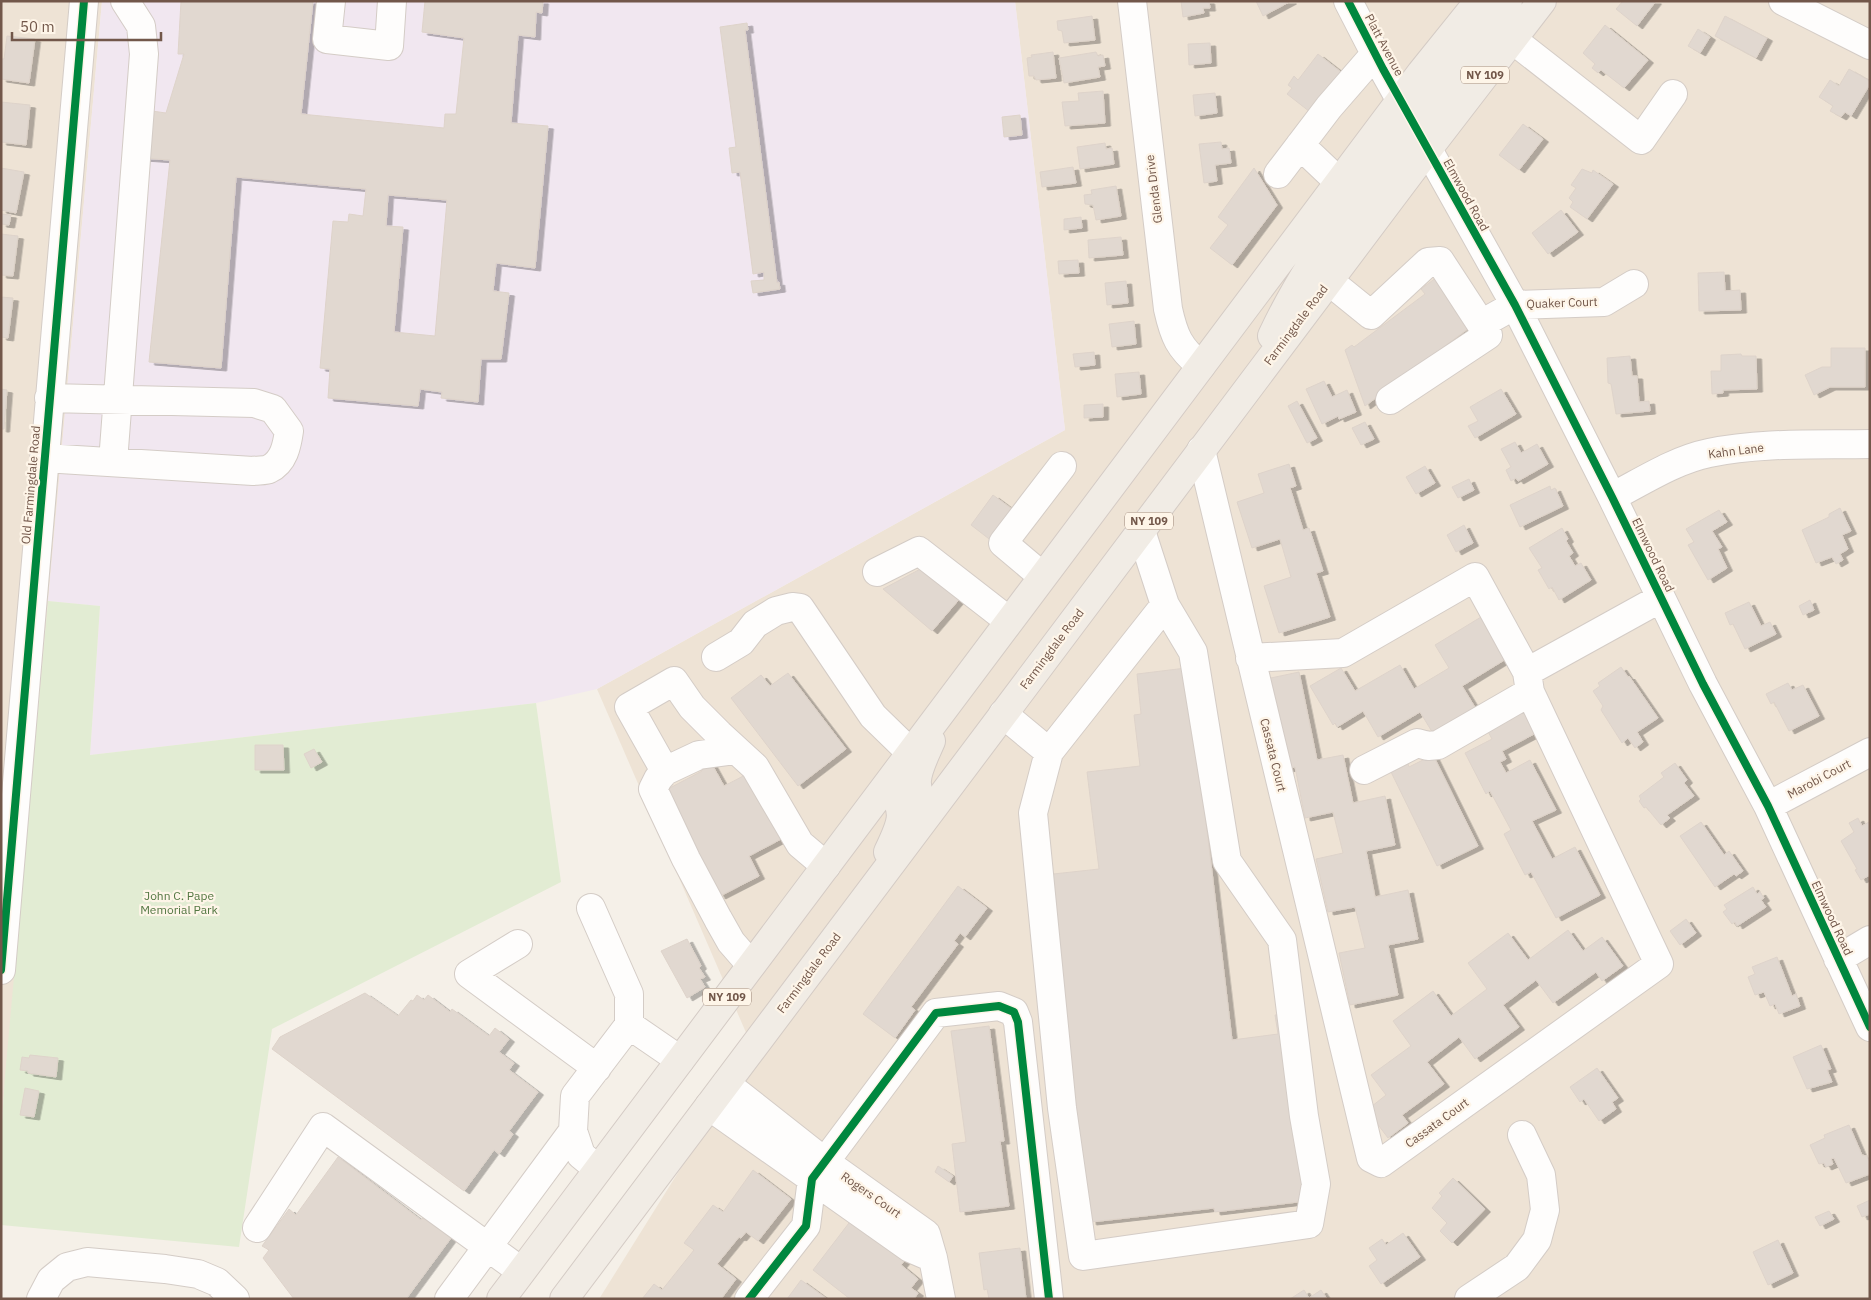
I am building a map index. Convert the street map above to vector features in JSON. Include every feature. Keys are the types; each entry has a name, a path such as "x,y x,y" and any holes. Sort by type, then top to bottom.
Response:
{"main road":[{"name":"NY 109","path":"501,1299 1400,100 1479,1"},
{"path":"1248,389 1285,308 1302,280 1350,209 1421,138 1479,42 1508,1"},
{"name":"Farmingdale Road","path":"564,1299 1329,281 1421,138 1513,40 1542,1"},
{"path":"929,812 919,799 916,783 920,767 946,706"},
{"path":"870,892 899,827 901,816 898,801 888,784"}],"street":[{"name":"Old Farmingdale Road","path":"1,970 84,1"},
{"path":"112,462 144,54 141,26 125,1"},
{"path":"330,1 327,39 389,46 392,1"},
{"name":"Glenda Drive","path":"1132,1 1168,310 1178,342 1188,355 1201,366"},
{"name":"Platt Avenue","path":"1348,1 1400,100"},
{"path":"1783,1 1870,45"},
{"path":"1513,40 1641,140 1673,94"},
{"path":"1278,174 1329,107 1375,54"},
{"name":"Elmwood Road","path":"1400,100 1515,305 1612,497 1703,684 1768,806 1870,1027"},
{"path":"1300,145 1339,182"},
{"path":"1329,281 1371,315 1428,262 1440,261 1488,335 1390,400"},
{"name":"Quaker Court","path":"1515,305 1604,302 1634,284"},
{"path":"1481,324 1515,305"},
{"path":"44,458 253,471 269,469 280,460 287,447 289,431 274,409 254,403 49,398"},
{"name":"Kahn Lane","path":"1612,497 1670,466 1708,453 1758,447 1870,444"},
{"name":"Cassata Court","path":"1201,450 1250,658 1371,1158 1382,1163 1659,964 1528,682 1475,577 1343,653 1250,658"},
{"path":"1042,576 1004,543 1062,466"},
{"path":"1141,531 1165,606 1193,652 1227,861 1282,940 1304,1116 1316,1184 1309,1224 1083,1256 1062,1108 1033,813 1049,752 1165,606"},
{"path":"877,572 919,551 1009,621"},
{"path":"1364,770 1417,743 1428,746 1438,745 1528,682 1661,598"},
{"path":"716,657 741,642 755,624 776,611 792,607 800,608 873,716 911,753"},
{"path":"665,771 629,707 674,681 692,707 759,773 800,844 826,866"},
{"path":"1003,714 1049,752"},
{"path":"736,750 700,755 665,771 653,789 718,919 731,942 751,966"},
{"name":"Marobi Court","path":"1768,806 1870,752"},
{"path":"591,908 629,994 629,1025 575,1096 574,1131 581,1155 598,1169"},
{"path":"1838,959 1870,940"},
{"path":"518,944 469,974 596,1068"},
{"path":"749,1299 806,1226 818,1170 936,1014 999,1006 1014,1012 1018,1022 1049,1299"},
{"path":"629,1025 680,1060"},
{"name":"Rogers Court","path":"726,1084 818,1170 910,1248 933,1258 941,1299"},
{"name":"Rogers Court","path":"709,1106 818,1170"},
{"path":"257,1228 323,1127 521,1271"},
{"path":"448,1299 574,1131"},
{"path":"1469,1299 1517,1267 1537,1240 1545,1210 1541,1175 1522,1135"},
{"path":"41,1299 51,1280 67,1267 87,1262 198,1274 216,1282 235,1299"}],"shaded area":[{"path":"1,1 102,1 1,1129"},
{"path":"102,1 1015,1 1065,430 597,689 536,703 90,755 100,606 48,601"},
{"path":"1015,1 1870,1 1870,1299 599,1299 754,1051 597,689 1065,430"}],"green space":[{"name":"John C. Pape Memorial Park","path":"48,601 100,606 90,755 536,703 561,882 272,1029 239,1247 1,1225 1,1136 5,1076"}],"building":[{"path":"181,1 313,1 301,114 444,128 445,114 456,114 464,38 422,32 425,1 543,1 542,13 536,12 535,37 518,35 511,123 548,126 535,268 496,263 493,291 509,293 501,359 481,359 478,402 441,398 442,392 420,389 418,406 328,398 330,369 320,368 333,221 348,222 349,214 363,216 366,189 236,177 221,368 149,362 170,160 140,158 145,110 166,113 184,54 178,54","holes":["388,195 447,200 435,336 394,332 403,227 386,226"]},
{"path":"1181,1 1209,1 1210,8 1203,8 1204,13 1183,17"},
{"path":"1256,1 1291,1 1263,16"},
{"path":"1623,1 1656,1 1637,26 1616,9"},
{"path":"1092,16 1095,40 1064,43 1062,31 1058,30 1057,21"},
{"path":"1725,16 1767,38 1756,58 1715,36"},
{"path":"747,23 748,30 745,30 777,283 779,282 780,289 753,293 751,281 764,280 764,272 753,274 740,172 732,173 729,148 736,147 720,27"},
{"path":"1605,25 1648,60 1624,88 1601,70 1598,73 1592,68 1595,64 1583,53"},
{"path":"1698,29 1710,37 1700,53 1688,46"},
{"path":"7,36 35,39 29,83 1,79 1,59 4,59"},
{"path":"1210,43 1211,63 1189,65 1188,44"},
{"path":"1053,52 1056,78 1036,80 1034,76 1029,76 1027,58 1032,57 1031,55"},
{"path":"1096,52 1098,56 1103,55 1105,66 1098,67 1100,77 1064,83 1059,58"},
{"path":"1318,54 1341,72 1310,112 1287,94 1292,88 1288,85 1294,76 1298,80"},
{"path":"1849,69 1870,81 1870,84 1851,116 1845,112 1841,117 1830,111 1833,106 1819,97 1830,80 1839,86"},
{"path":"1103,91 1105,123 1065,126 1062,102 1079,101 1078,93"},
{"path":"1215,93 1217,113 1195,116 1193,95"},
{"path":"1,102 30,105 26,145 1,142"},
{"path":"1020,115 1022,135 1004,137 1002,117"},
{"path":"1523,124 1543,139 1519,170 1499,155"},
{"path":"1221,142 1222,149 1229,148 1231,163 1215,165 1217,181 1204,183 1199,144"},
{"path":"1105,143 1106,149 1112,148 1114,164 1080,169 1077,147"},
{"path":"1073,167 1076,183 1042,187 1040,172"},
{"path":"1,168 24,172 16,213 1,210"},
{"path":"1254,168 1277,205 1232,265 1210,248 1228,225 1218,217"},
{"path":"1582,169 1592,173 1593,170 1613,184 1587,219 1570,207 1573,202 1569,198 1576,188 1571,185"},
{"path":"1116,186 1121,216 1096,220 1093,205 1085,204 1084,195 1092,194 1091,190"},
{"path":"1561,210 1578,232 1548,254 1532,233"},
{"path":"1,214 11,215 9,225 1,224"},
{"path":"1081,217 1082,228 1064,230 1064,219"},
{"path":"1,234 18,236 13,276 1,275"},
{"path":"1121,237 1123,255 1089,258 1088,240"},
{"path":"1078,260 1079,273 1059,274 1058,261"},
{"path":"1724,272 1725,291 1740,290 1741,310 1699,311 1698,273"},
{"path":"1437,277 1473,325 1365,406 1345,350 1352,345 1354,347 1425,294 1421,289"},
{"path":"1126,281 1128,303 1107,305 1105,283"},
{"path":"1,297 13,298 8,338 1,337"},
{"path":"1134,321 1136,344 1112,347 1109,324"},
{"path":"1831,348 1865,348 1865,387 1830,387 1814,395 1805,375 1822,367 1831,367"},
{"path":"1094,352 1095,365 1075,367 1073,354"},
{"path":"1741,354 1742,356 1756,356 1757,389 1723,390 1723,393 1712,394 1711,371 1721,371 1721,355"},
{"path":"1630,356 1632,376 1637,376 1639,402 1649,401 1650,411 1616,414 1611,384 1608,383 1607,358"},
{"path":"1139,372 1141,394 1117,397 1115,374"},
{"path":"1324,381 1332,397 1347,390 1356,412 1339,419 1338,416 1322,424 1306,389"},
{"path":"1,389 7,390 4,429 1,429"},
{"path":"1501,389 1516,414 1475,438 1468,426 1478,421 1470,407"},
{"path":"1297,401 1317,438 1307,443 1288,406"},
{"path":"1103,404 1103,417 1084,418 1084,405"},
{"path":"1365,422 1374,439 1361,445 1352,428"},
{"path":"1515,442 1521,453 1537,444 1548,464 1518,481 1516,478 1511,481 1506,470 1511,467 1501,449"},
{"path":"1289,464 1296,486 1290,488 1303,530 1309,528 1323,571 1316,573 1330,617 1279,633 1264,586 1291,577 1280,539 1252,548 1237,502 1264,493 1258,474"},
{"path":"1425,466 1435,483 1416,494 1406,477"},
{"path":"1469,479 1474,490 1458,498 1452,487"},
{"path":"1550,486 1551,490 1555,488 1563,506 1520,527 1510,505"},
{"path":"993,495 1016,512 993,542 971,525"},
{"path":"1840,508 1851,531 1842,535 1848,549 1840,554 1843,560 1836,564 1832,557 1816,563 1802,530 1829,517 1829,514"},
{"path":"1719,510 1727,522 1712,531 1722,547 1718,549 1727,568 1708,580 1688,545 1694,542 1686,529"},
{"path":"1464,525 1473,543 1456,552 1447,535"},
{"path":"1562,528 1568,539 1566,541 1573,553 1569,556 1575,566 1581,563 1591,580 1559,600 1552,587 1549,589 1538,570 1542,568 1529,548"},
{"path":"926,566 962,596 932,631 883,589"},
{"path":"1810,600 1814,610 1803,615 1799,606"},
{"path":"1749,602 1761,626 1770,622 1776,634 1745,649 1733,624 1730,625 1725,613"},
{"path":"1481,617 1506,659 1462,686 1479,714 1437,740 1420,712 1378,737 1363,711 1337,727 1335,723 1333,725 1310,686 1341,668 1355,691 1400,665 1414,689 1449,668 1435,645"},
{"path":"1194,667 1192,704 1232,1040 1278,1034 1275,1015 1284,1014 1306,1201 1215,1212 1214,1208 1091,1222 1044,875 1099,869 1087,772 1140,766 1134,715 1141,714 1137,674"},
{"path":"1621,667 1658,718 1637,732 1643,742 1635,748 1628,738 1622,743 1601,710 1603,706 1593,691 1600,686 1598,683"},
{"path":"1299,672 1317,760 1343,755 1353,803 1385,796 1395,845 1366,851 1375,897 1408,890 1418,939 1388,945 1398,995 1350,1005 1339,953 1365,948 1355,907 1328,912 1316,859 1343,853 1333,812 1305,818 1295,767 1283,770 1266,679"},
{"path":"788,673 846,749 798,786 731,698 761,675 770,686"},
{"path":"1788,683 1792,690 1803,685 1819,716 1789,731 1774,702 1771,704 1766,694"},
{"path":"1528,707 1536,733 1502,751 1506,759 1500,762 1506,773 1530,760 1556,810 1532,821 1552,859 1575,847 1600,895 1556,918 1531,872 1525,875 1504,834 1511,830 1490,791 1486,794 1465,753 1492,739 1486,728"},
{"path":"255,745 283,745 284,770 255,770"},
{"path":"314,749 322,762 311,768 304,754"},
{"path":"1433,755 1478,846 1437,866 1391,772 1408,764 1409,767"},
{"path":"709,759 724,786 751,772 785,837 749,856 759,876 720,896 664,791 702,771 698,764"},
{"path":"1675,763 1687,780 1684,783 1694,796 1667,815 1670,818 1661,825 1646,807 1644,808 1639,801 1641,799 1639,796 1664,777 1661,773"},
{"path":"1858,818 1862,826 1869,822 1870,824 1870,875 1861,880 1841,841 1854,832 1849,823"},
{"path":"1701,822 1724,855 1729,851 1743,871 1736,876 1734,874 1715,887 1680,836"},
{"path":"958,886 987,908 965,937 960,933 954,941 958,944 911,1007 915,1010 895,1038 863,1014"},
{"path":"1753,887 1757,894 1760,892 1764,898 1761,900 1766,907 1737,926 1735,922 1732,924 1723,912 1727,909 1724,905"},
{"path":"1686,919 1696,933 1680,945 1670,931"},
{"path":"1568,930 1583,951 1602,937 1623,966 1602,981 1596,972 1553,1003 1536,980 1503,1005 1519,1027 1475,1059 1459,1037 1427,1062 1444,1084 1402,1115 1408,1123 1388,1138 1367,1110 1386,1095 1371,1075 1411,1046 1393,1021 1433,991 1451,1016 1487,989 1468,963 1508,933 1528,960"},
{"path":"687,939 701,966 699,968 705,977 700,979 705,987 687,998 661,951"},
{"path":"1777,957 1792,996 1796,994 1800,1006 1779,1014 1775,1004 1770,1006 1764,992 1755,995 1748,977 1755,974 1752,967"},
{"path":"365,993 398,1016 417,995 424,1000 428,995 450,1012 452,1009 489,1036 495,1028 509,1039 499,1052 514,1063 509,1070 538,1092 509,1131 513,1134 499,1154 494,1150 464,1191 272,1049 280,1037"},
{"path":"989,1026 1004,1141 1000,1141 1009,1206 960,1212 952,1144 966,1142 951,1031"},
{"path":"1821,1045 1831,1069 1827,1070 1832,1082 1807,1089 1793,1057"},
{"path":"30,1055 58,1058 56,1077 20,1070 22,1057 29,1058"},
{"path":"1597,1068 1618,1098 1612,1102 1616,1109 1599,1121 1584,1099 1580,1102 1570,1087"},
{"path":"25,1088 39,1091 34,1117 20,1115"},
{"path":"1849,1125 1862,1155 1867,1156 1870,1163 1870,1174 1846,1183 1834,1158 1831,1159 1833,1164 1826,1167 1824,1163 1819,1164 1810,1145 1825,1138 1824,1135"},
{"path":"338,1157 421,1220 424,1217 451,1238 406,1299 294,1299 263,1258 269,1250 262,1246 289,1209 296,1215"},
{"path":"938,1166 953,1176 949,1182 935,1172"},
{"path":"753,1170 791,1199 758,1241 746,1232 741,1238 739,1237 717,1264 736,1279 721,1299 642,1299 654,1284 662,1290 694,1250 684,1243 713,1205 723,1212"},
{"path":"1453,1178 1485,1209 1452,1243 1440,1231 1447,1223 1432,1208 1442,1196 1439,1193"},
{"path":"1870,1200 1870,1214 1862,1217 1857,1206"},
{"path":"1829,1211 1834,1219 1820,1226 1815,1217"},
{"path":"852,1219 905,1260 901,1265 918,1279 911,1288 918,1293 914,1299 850,1299 813,1270"},
{"path":"1403,1233 1420,1257 1381,1284 1369,1266 1377,1260 1369,1248 1382,1239 1386,1245"},
{"path":"1778,1240 1793,1273 1768,1285 1753,1252"},
{"path":"1020,1248 1026,1299 989,1299 987,1289 984,1290 979,1253"},
{"path":"801,1280 827,1299 787,1299"},
{"path":"1304,1290 1309,1298 1321,1290 1327,1299 1290,1299"}],"cycle path":[{"path":"1,970 84,1"},
{"path":"1348,1 1383,69 1515,305 1612,497 1703,684 1768,806 1870,1027"},
{"path":"749,1299 806,1226 812,1179 936,1013 999,1006 1014,1012 1018,1022 1049,1299"}]}
